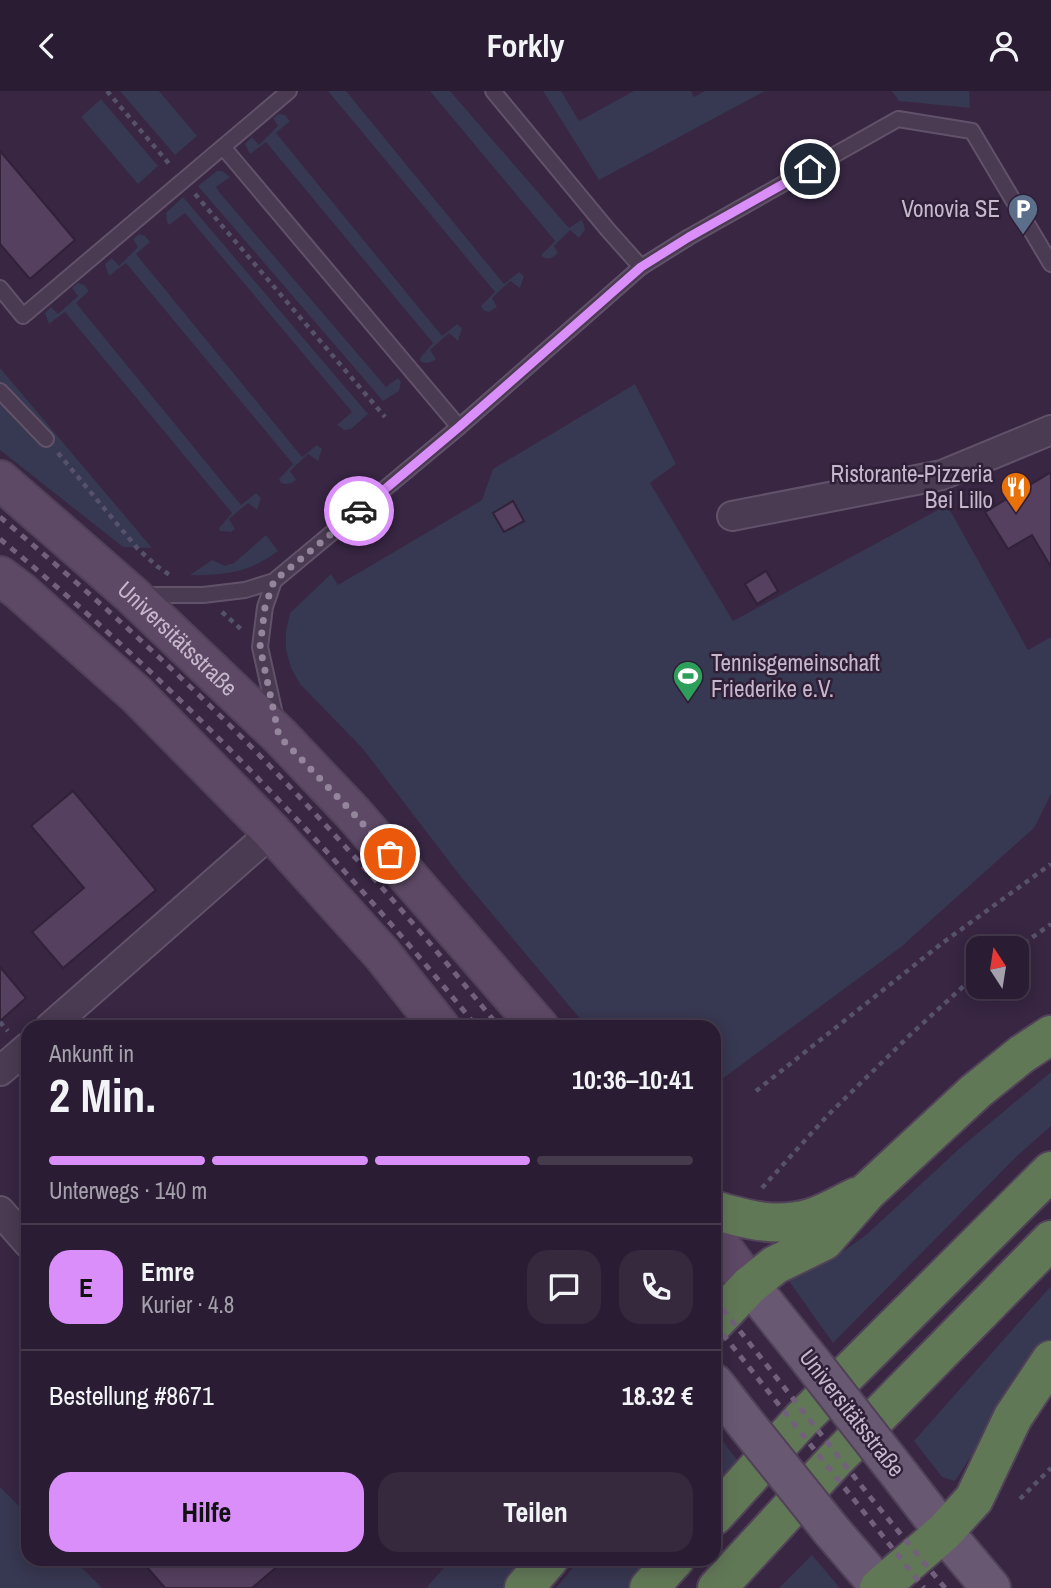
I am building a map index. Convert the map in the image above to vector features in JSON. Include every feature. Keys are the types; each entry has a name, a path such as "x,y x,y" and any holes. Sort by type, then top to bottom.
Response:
{"highway":[{"path":"721,1316 750,1285 775,1265 824,1241 868,1191 976,1091 1022,1053 1051,1035"},
{"path":"721,1508 801,1420 1051,1171"},
{"path":"721,1212 754,1221 793,1222 814,1217 868,1191"},
{"path":"717,1588 834,1461 1051,1240"},
{"path":"880,1588 944,1532 974,1499 1013,1417 1051,1360"},
{"path":"524,1588 543,1566"},
{"path":"649,1588 669,1566"}],"main road":[{"name":"Universitätsstraße","path":"0,480 132,596 279,736 353,813 534,1020"},
{"path":"0,576 137,695 272,832 382,954 434,1020"},
{"name":"Universitätsstraße","path":"721,1246 944,1532 991,1588"},
{"path":"721,1392 880,1588"}],"street":[{"path":"732,516 942,475 1051,430"},
{"path":"59,1020 272,832"},
{"path":"0,1072 21,1053"},
{"path":"0,1211 21,1235"}],"lane":[{"path":"0,288 23,316 289,91"},
{"path":"493,91 641,267"},
{"path":"132,596 203,595 245,590 274,581 459,427 641,267 898,119 972,131 1051,264"},
{"path":"223,147 459,427"},
{"path":"0,391 46,439"},
{"path":"274,581 265,607 260,647 279,736"}],"path":[{"path":"107,91 385,417"},
{"path":"46,439 138,549"},
{"path":"203,595 260,647"},
{"path":"756,1091 941,944 1051,865"},
{"path":"1029,940 1051,924"},
{"path":"758,1192 827,1116 966,984"},
{"path":"1020,1499 1051,1468"}],"shaded area":[{"path":"120,91 159,91 197,136 175,155"},
{"path":"328,91 346,91 504,284 519,272 524,276 520,288 510,281 492,298 497,307 489,312 483,310 481,306 495,292"},
{"path":"430,91 450,91 569,228 581,220 585,230 579,238 570,230 554,246 558,253 556,255 547,259 543,257 541,255 555,241"},
{"path":"543,91 561,91 579,121 634,91 691,91 694,97 705,91 765,91 599,180"},
{"path":"892,91 969,91 970,108 899,101"},
{"path":"101,99 158,166 138,184 81,117"},
{"path":"279,114 285,115 290,121 276,133 442,336 457,324 462,328 458,341 449,333 430,350 436,359 427,363 421,362 420,358 433,343 266,142 250,154 245,144 252,137 259,145 278,126 273,118"},
{"path":"217,171 230,177 216,187 220,193 386,387 398,378 401,382 399,391 383,401 198,186"},
{"path":"183,197 368,414 351,429 344,430 337,425 352,412 185,213 169,225 166,213"},
{"path":"139,234 150,242 136,254 302,457 317,445 322,449 318,461 308,454 290,471 296,480 287,484 281,483 279,479 293,464 126,263 109,276 105,264 112,258 119,266 138,247 133,239"},
{"path":"78,283 89,291 76,303 241,505 256,493 261,498 257,510 248,503 229,519 235,529 231,532 220,531 219,528 232,513 65,312 49,324 45,313 51,307 58,314 78,296 72,288"},
{"path":"0,368 152,548 123,547 0,450"},
{"name":"Tennisgemeinschaft Friederike e.V.","path":"635,384 676,464 650,483 733,621 947,505 1028,650 1051,637 1051,794 1034,828 901,947 721,1080 721,1020 581,1020 461,877 363,749 300,684 291,668 286,650 290,613 331,574 338,585 482,500 493,469"},
{"path":"266,535 278,551 257,564 226,573 190,575 212,560 225,566 234,563"},
{"path":"1051,1072 1051,1126 1017,1156 833,1343 786,1277 832,1259 866,1235 960,1148"},
{"path":"1051,1286 1051,1339 955,1481 942,1477 914,1441"},
{"path":"721,1439 744,1469 721,1494"},
{"path":"0,1487 21,1508 21,1566 80,1566 102,1588 0,1588"},
{"path":"812,1555 840,1588 779,1588"},
{"path":"446,1566 528,1566 511,1588 426,1588"},
{"path":"574,1566 653,1566 633,1588 556,1588"}],"building":[{"path":"0,151 75,240 30,279 0,244"},
{"path":"1051,472 1051,567 1032,535 1008,549 985,512"},
{"path":"513,501 524,521 504,532 493,513"},
{"path":"766,571 778,591 757,604 745,584"},
{"path":"73,791 156,890 63,968 32,932 84,888 31,826"},
{"path":"0,967 26,998 0,1021"},
{"path":"146,1566 278,1566 252,1588 165,1588"}],"railway":[{"path":"0,517 130,630 244,740 357,859 493,1020"},
{"path":"0,539 129,652 251,771 367,896 471,1020"},
{"path":"721,1307 945,1588"},
{"path":"721,1332 924,1588"}],"way so far":[{"path":"359,511 274,581 265,607 260,647 279,736 390,854"}],"place":[{"name":"Vonovia SE","path":"1023,236"},
{"name":"Ristorante-Pizzeria Bei Lillo","path":"1016,514"},
{"name":"Tennisgemeinschaft Friederike e.V.","path":"688,703"}],"route":[{"path":"359,511 641,267 810,169"}]}
